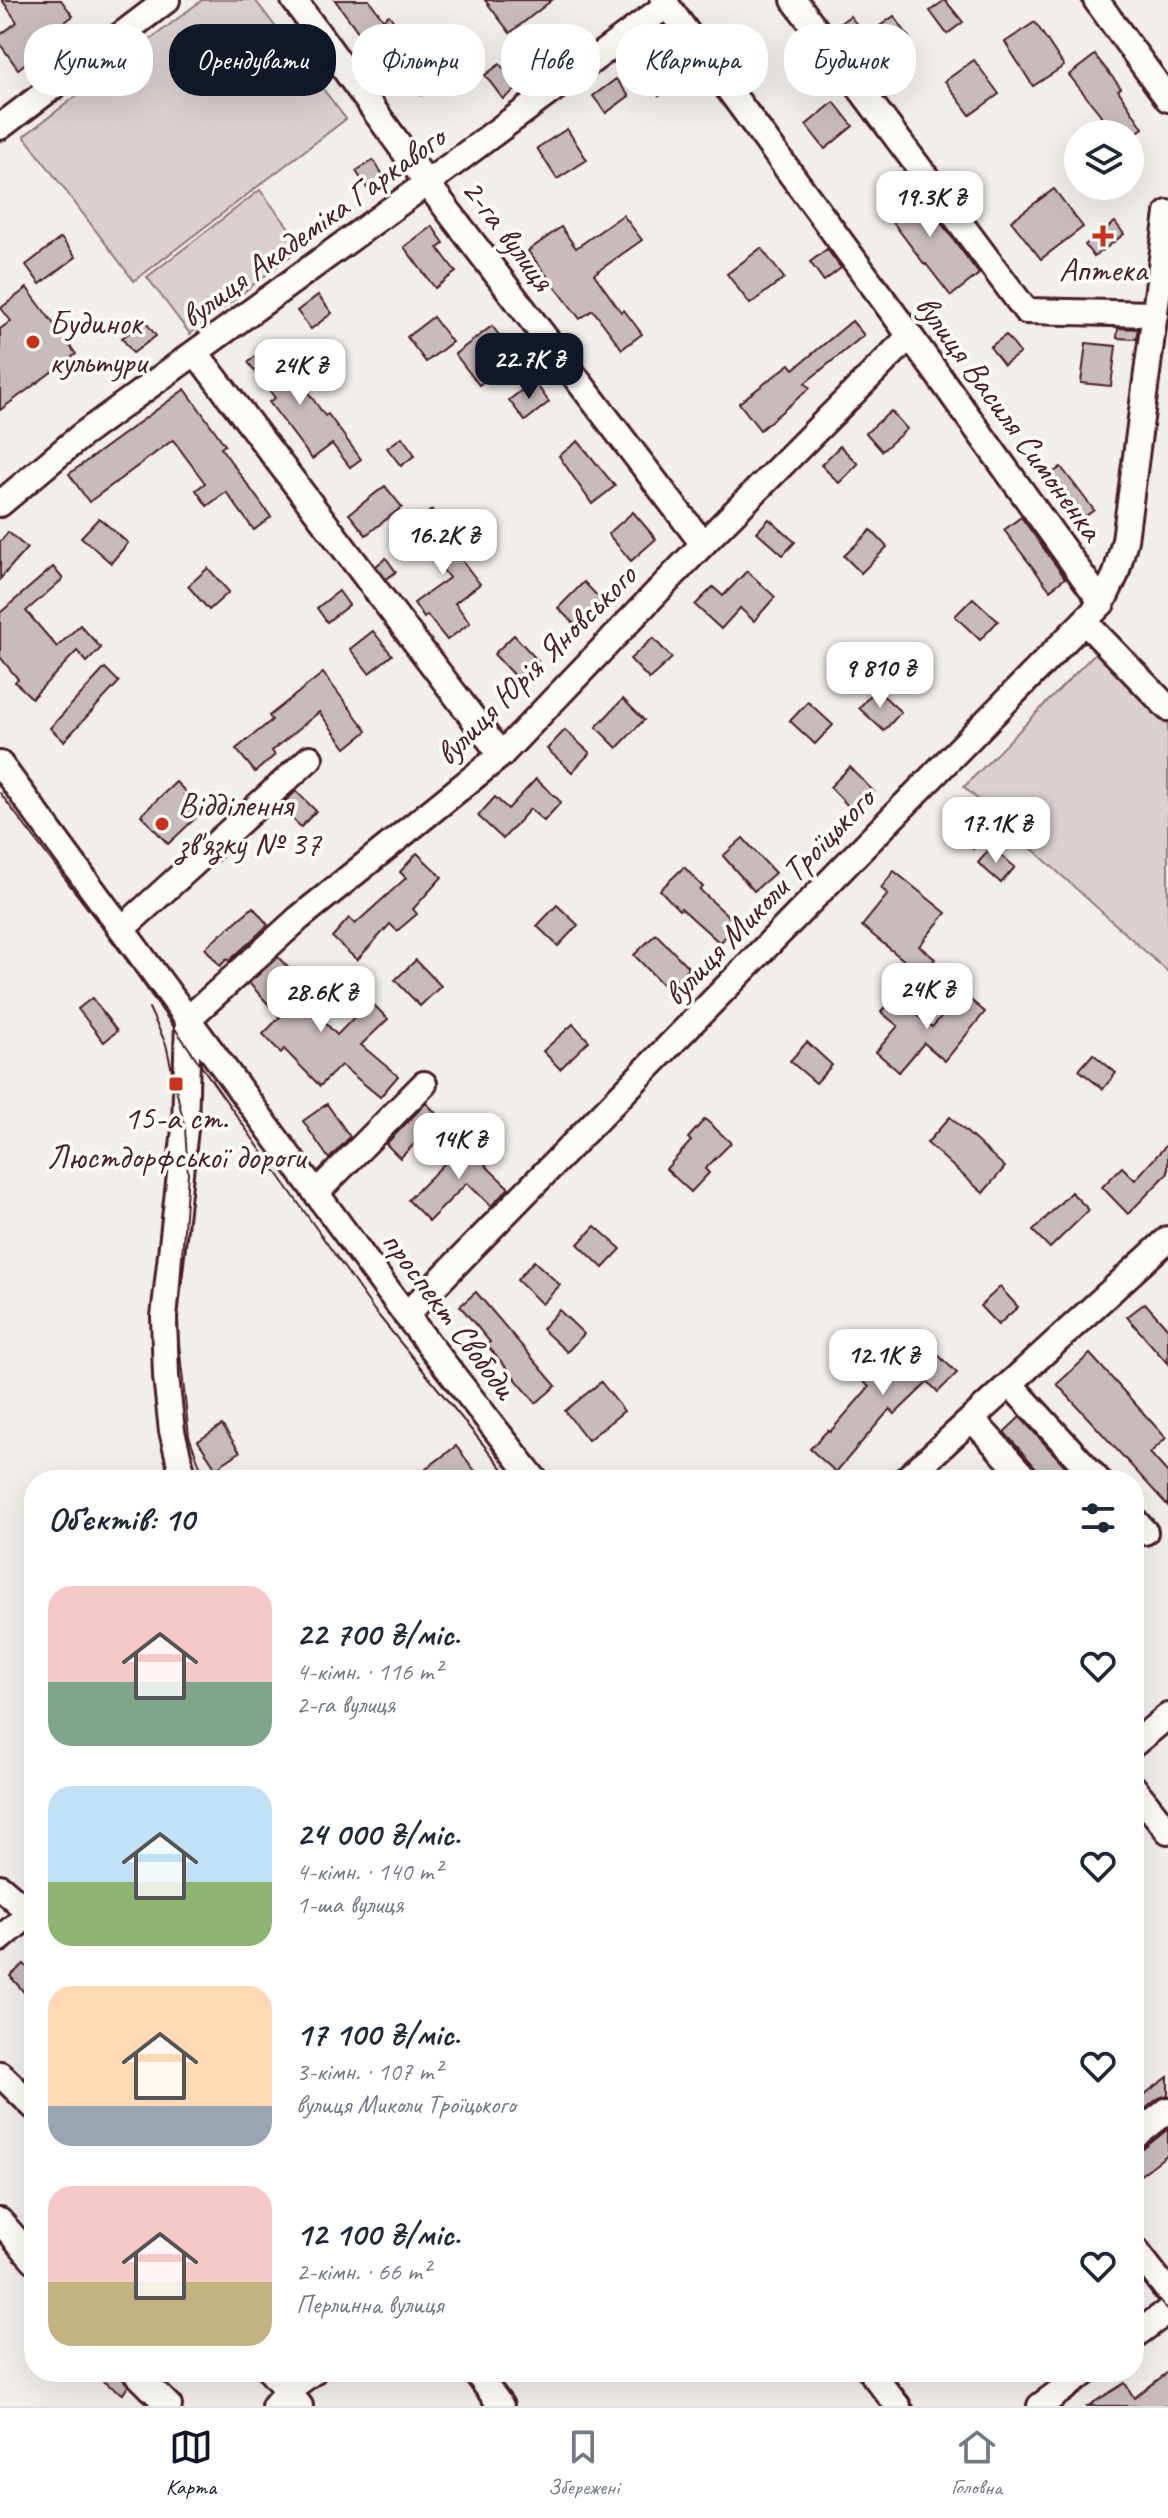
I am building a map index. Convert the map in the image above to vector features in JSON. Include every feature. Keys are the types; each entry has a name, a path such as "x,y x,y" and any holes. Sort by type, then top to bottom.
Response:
{"street":[{"path":"3,117 167,0"},
{"name":"2-га вулиця","path":"294,0 427,183 703,544"},
{"path":"794,0 1026,311 1159,319"},
{"path":"1096,0 1168,99"},
{"name":"вулиця Академіка Гаркавого","path":"0,504 82,435 427,183 665,2"},
{"name":"вулиця Василя Симоненка","path":"665,2 1102,603"},
{"name":"вулиця Миколи Троїцького","path":"406,1315 1102,603 1116,574 1125,540 1159,319 1168,213"},
{"name":"вулиця Юрія Яновського","path":"188,1019 299,918 501,755 703,544 910,336"},
{"path":"196,353 501,755"},
{"path":"1085,622 1168,708"},
{"path":"122,929 310,758"},
{"name":"проспект Свободи","path":"0,764 406,1315 527,1470"},
{"path":"182,1470 172,1431 164,1317 185,1129 188,1019"},
{"path":"316,1193 424,1084"},
{"path":"916,1470 1168,1239"},
{"path":"1010,1384 1089,1470"},
{"path":"972,1419 1018,1470"},
{"path":"1144,1736 1168,1716"},
{"path":"1144,1801 1168,1831"},
{"path":"0,1887 24,1905"},
{"path":"0,1939 24,1918"},
{"path":"0,2074 24,2097"},
{"path":"1144,2129 1168,2110"},
{"path":"0,2221 24,2249"},
{"path":"1144,2261 1168,2292"},
{"path":"1144,2329 1168,2311"},
{"path":"145,2382 169,2406"},
{"path":"277,2382 287,2401 304,2382"},
{"path":"483,2382 501,2406"},
{"path":"879,2382 898,2406"},
{"path":"1040,2406 1072,2382"}],"shaded area":[{"path":"202,0 255,0 273,24 171,24"},
{"path":"169,25 169,96 328,96 346,119 134,281 24,136 76,96 153,96 153,37"},
{"path":"260,190 303,246 190,334 147,277"},
{"path":"1104,644 1168,713 1168,972 964,787"}],"building":[{"path":"2,0 61,0 73,16 62,24 24,24 24,65 18,69 0,44 0,35 17,22"},
{"path":"335,0 369,0 383,19 389,15 396,24 352,24"},
{"path":"485,0 552,0 521,24 503,24"},
{"path":"945,0 963,22 947,34 930,11"},
{"path":"850,16 856,24 839,24"},
{"path":"894,16 900,24 883,24"},
{"path":"1035,22 1064,66 1033,86 1005,42"},
{"path":"1095,55 1121,88 1118,90 1138,120 1103,120 1069,75"},
{"path":"974,60 999,94 970,115 945,81"},
{"path":"500,64 501,96 507,96 503,99 485,75"},
{"path":"616,79 616,96 629,96 606,113 593,96 600,96 600,91"},
{"path":"834,102 853,126 825,149 806,125"},
{"path":"567,129 587,160 557,179 537,148"},
{"path":"373,160 384,176 367,188 356,171"},
{"path":"911,182 979,274 951,296 880,205"},
{"path":"1054,189 1083,227 1041,259 1011,221"},
{"path":"623,215 642,240 594,274 621,312 624,310 642,334 622,349 593,310 580,319 528,251 561,227 576,248"},
{"path":"1115,222 1124,234 1094,257 1085,245"},
{"path":"432,226 444,243 438,248 456,272 435,288 404,247"},
{"path":"61,238 76,257 40,284 26,265"},
{"path":"761,248 784,278 750,304 727,274"},
{"path":"827,249 841,268 824,281 810,262"},
{"name":"Будинок культури","path":"27,288 76,354 0,410 0,329 11,321 1,308"},
{"path":"318,295 332,313 311,329 297,311"},
{"path":"433,317 452,342 426,362 407,337"},
{"path":"145,321 156,336 133,353 122,338"},
{"path":"852,321 864,335 805,383 810,388 760,430 739,403 790,364 794,369"},
{"path":"492,326 516,357 479,385 455,354"},
{"path":"1118,328 1138,329 1136,339 1117,338"},
{"path":"1006,335 1020,353 1004,365 990,347"},
{"path":"273,343 325,416 328,414 361,459 350,467 332,444 312,459 269,402 275,398 248,362"},
{"path":"1086,343 1116,346 1111,386 1081,383"},
{"path":"534,381 549,402 525,421 509,400"},
{"path":"185,389 225,445 221,448 271,517 254,530 226,492 207,506 196,490 205,483 173,440 89,502 69,474"},
{"path":"891,411 907,429 882,451 866,433"},
{"path":"402,437 415,455 401,466 387,448"},
{"path":"578,441 615,486 592,504 559,456"},
{"path":"840,446 858,464 839,483 821,465"},
{"path":"1061,467 1094,510 1079,521 1046,478"},
{"path":"385,486 402,507 366,535 349,514"},
{"path":"432,510 448,534 444,537 480,584 455,603 470,623 447,640 427,615 424,618 414,603 449,578 427,548 421,552 405,528"},
{"path":"633,512 656,539 631,561 608,534"},
{"path":"1021,517 1065,578 1050,590 1004,530"},
{"path":"99,518 128,543 111,563 81,537"},
{"path":"769,519 795,542 783,555 757,532"},
{"path":"871,530 887,547 861,573 844,556"},
{"path":"8,532 27,548 0,579 0,542"},
{"path":"386,558 396,572 386,579 376,566"},
{"path":"53,567 63,579 26,611 57,647 80,625 101,648 87,662 77,651 32,698 15,682 18,679 0,657 0,613"},
{"path":"208,568 229,592 209,610 188,586"},
{"path":"747,571 775,597 754,621 740,608 721,629 695,605 713,587 723,596"},
{"path":"584,582 602,601 576,626 558,608"},
{"path":"339,591 349,605 327,622 317,608"},
{"path":"973,598 998,621 980,640 955,616"},
{"path":"373,631 392,655 369,673 350,649"},
{"path":"514,635 538,661 518,680 494,654"},
{"path":"653,638 672,658 649,679 630,659"},
{"path":"105,668 119,682 64,741 50,728"},
{"path":"323,673 367,731 346,748 319,712 272,751 275,755 255,772 236,749 272,720 269,716"},
{"path":"876,689 901,712 884,731 859,708"},
{"path":"623,699 644,720 617,748 596,727"},
{"path":"808,702 833,725 815,744 790,721"},
{"path":"565,730 590,753 572,772 547,749"},
{"path":"850,767 874,792 854,812 830,787"},
{"path":"536,779 561,802 544,821 530,809 503,839 478,816 495,797 508,809"},
{"path":"176,782 201,813 168,844 141,815"},
{"path":"296,791 316,811 301,827 280,807"},
{"path":"963,813 986,833 973,849 950,829"},
{"path":"743,838 775,873 754,891 723,856"},
{"path":"991,847 1015,867 1001,883 978,863"},
{"path":"417,853 442,877 413,909 417,914 397,931 390,924 357,960 332,937 349,918 355,924 406,878 400,872"},
{"path":"684,867 703,887 700,890 737,924 720,943 681,908 679,910 660,890"},
{"path":"894,871 946,913 919,946 935,959 922,975 862,926 888,894 881,888"},
{"path":"557,905 578,925 558,946 537,926"},
{"path":"253,907 268,925 220,966 205,948"},
{"path":"656,934 689,968 667,989 634,955"},
{"path":"278,957 294,974 285,981 337,1035 370,1001 388,1019 361,1045 398,1076 380,1097 341,1065 320,1086 284,1049 281,1053 263,1034 280,1017 249,983"},
{"path":"416,960 441,986 420,1006 395,980"},
{"path":"962,993 985,1012 945,1061 924,1043 899,1072 876,1052 898,1026 881,1012 894,996 932,1027"},
{"path":"92,998 117,1031 104,1042 78,1009"},
{"path":"573,1024 589,1041 560,1069 543,1051"},
{"path":"807,1042 832,1065 816,1083 790,1061"},
{"path":"1093,1054 1116,1073 1103,1089 1079,1070"},
{"path":"426,1103 441,1118 400,1158 386,1144"},
{"path":"327,1104 350,1137 329,1159 303,1121"},
{"path":"950,1117 1005,1167 983,1193 927,1143"},
{"path":"705,1119 731,1143 705,1169 709,1173 691,1192 666,1169 691,1141 688,1138"},
{"path":"469,1139 490,1160 485,1165 509,1188 491,1206 467,1183 429,1221 408,1200"},
{"path":"1168,1143 1168,1173 1128,1214 1102,1187 1122,1167 1135,1180"},
{"path":"1071,1192 1089,1210 1050,1248 1033,1231"},
{"path":"595,1226 621,1249 603,1268 578,1244"},
{"path":"534,1261 560,1285 542,1304 517,1280"},
{"path":"1000,1287 1018,1307 998,1325 980,1306"},
{"path":"476,1292 556,1386 536,1403 487,1345 490,1342 460,1306"},
{"path":"1145,1303 1168,1329 1168,1364 1127,1317"},
{"path":"559,1310 584,1334 567,1352 542,1329"},
{"path":"917,1335 957,1373 938,1392 928,1382 895,1414 890,1409 838,1470 834,1470 810,1449 828,1430 830,1432 869,1387 853,1371 873,1352 887,1366"},
{"path":"1090,1354 1166,1438 1150,1453 1168,1473 1168,1506 1144,1480 1144,1470 1135,1470 1057,1384"},
{"path":"601,1382 624,1411 588,1440 565,1411"},
{"path":"1020,1417 1069,1470 1038,1470 1004,1432"},
{"path":"222,1425 240,1452 216,1468 198,1441"},
{"path":"456,1446 474,1470 427,1470"},
{"path":"24,1964 24,1992 10,1976"},
{"path":"1168,2077 1168,2095 1144,2110 1144,2095"},
{"path":"1168,2129 1168,2154 1144,2172 1144,2148"},
{"path":"1168,2372 1168,2406 1088,2406 1125,2383 1134,2398"},
{"path":"104,2382 126,2382 128,2386 123,2394"}],"tram line":[{"path":"0,793 125,958 374,1310 504,1470"},
{"path":"149,1008 166,1044 185,1129 188,1173 177,1325 189,1436 201,1470"},
{"path":"1144,2281 1168,2312"},
{"path":"895,2382 914,2406"}],"place":[{"name":"Аптека","path":"1103,236"},
{"name":"Будинок культури","path":"33,342"},
{"name":"Відділення зв'язку № 37","path":"162,824"},
{"name":"15-а ст. Люстдорфської дороги","path":"176,1084"}]}
